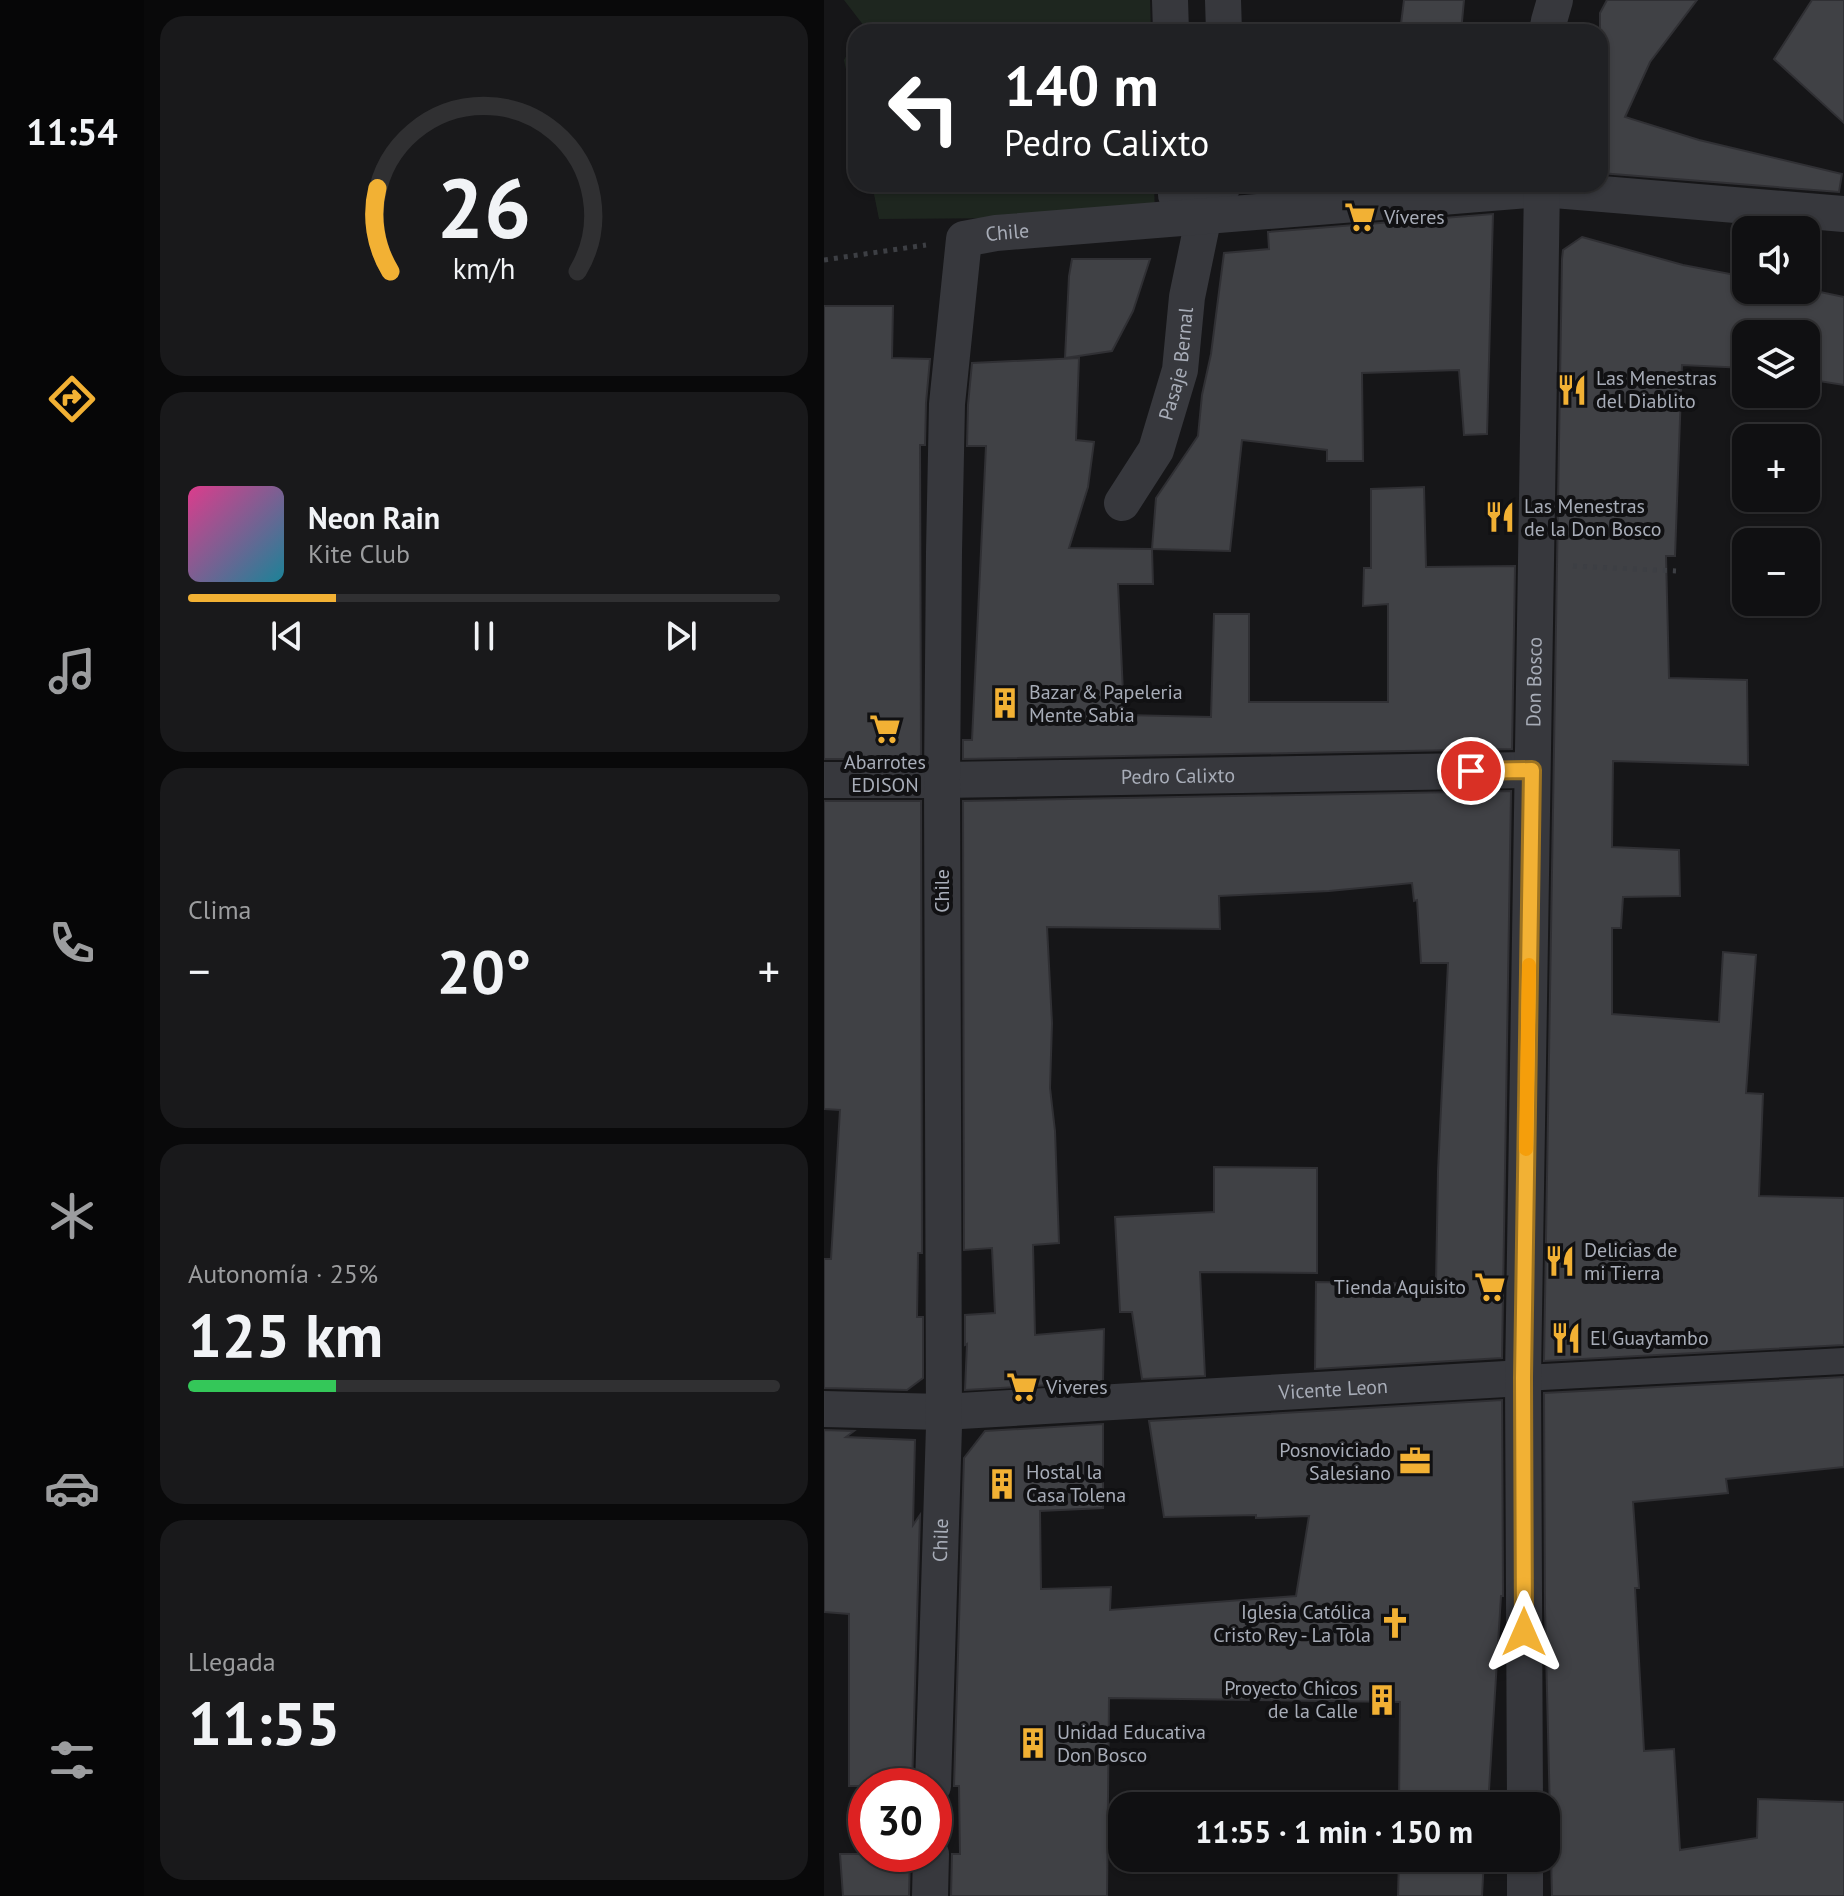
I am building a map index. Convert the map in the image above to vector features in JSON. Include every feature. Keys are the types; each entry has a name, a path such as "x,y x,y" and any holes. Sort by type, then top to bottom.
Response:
{"street":[{"path":"1170,0 1171,24"},
{"path":"1223,0 1224,24"},
{"path":"1548,24 1555,0"},
{"path":"1176,192 1204,215 1219,192"},
{"name":"Chile","path":"933,1768 943,1412 942,780 947,404 964,239 996,233 1472,192"},
{"name":"Don Bosco","path":"1525,1792 1523,1378 1542,192"},
{"name":"Chile","path":"1607,192 1844,214"},
{"name":"Pasaje Bernal","path":"1122,503 1156,450 1180,370 1187,297 1204,215"},
{"name":"Pedro Calixto","path":"824,780 1532,770"},
{"name":"Vicente Leon","path":"824,1409 943,1412 1844,1361"},
{"path":"930,1896 931,1872"},
{"path":"1525,1872 1525,1896"}],"path":[{"path":"824,260 964,239"},
{"path":"1566,566 1676,571"}],"shaded area":[{"path":"844,0 1150,0 1151,24 862,24"},
{"path":"848,53 848,78 844,60"},
{"path":"874,192 1154,192 1155,217 879,219"}],"building":[{"path":"1404,0 1464,0 1462,24 1401,24"},
{"path":"1607,0 1697,0 1650,62 1625,117 1699,140 1842,174 1839,192 1608,174 1608,24 1600,24 1600,13"},
{"path":"1812,0 1844,0 1844,123 1774,59"},
{"path":"1493,214 1487,434 1464,435 1459,370 1362,373 1363,461 1327,461 1327,450 1242,440 1230,551 1152,549 1156,498 1198,436 1224,253 1269,249 1268,232"},
{"path":"1582,237 1683,265 1732,274 1732,304 1820,304 1820,292 1844,297 1844,385 1820,381 1820,320 1732,320 1732,367 1682,365 1675,556 1666,556 1669,678 1747,680 1748,765 1613,761 1612,847 1679,850 1680,896 1623,897 1621,928 1612,928 1612,1014 1719,1022 1723,952 1756,955 1746,1093 1763,1094 1759,1196 1844,1198 1844,1345 1544,1361 1563,250"},
{"path":"1072,259 1150,259 1133,311 1112,351 1065,358"},
{"path":"824,306 893,306 892,358 930,359 925,445 920,445 921,759 824,759"},
{"path":"1079,358 1076,440 1094,442 1088,487 1069,548 1152,549 1153,584 1118,584 1124,715 1211,717 1214,614 1249,614 1249,702 1388,702 1388,604 1363,606 1364,568 1371,568 1371,489 1424,487 1426,567 1515,566 1512,749 963,759 963,740 972,740 986,446 967,446 972,363"},
{"path":"1511,791 1502,1358 1315,1369 1316,1282 1436,1284 1448,963 1421,963 1417,900 1414,901 1412,883 1329,891 1219,896 1220,929 1047,927 1052,1023 1050,1088 1055,1131 1059,1243 1033,1245 1035,1335 1104,1329 1103,1382 965,1390 965,1315 995,1313 992,1248 964,1250 963,801"},
{"path":"824,801 921,801 922,1253 918,1253 917,1317 923,1317 923,1378 907,1390 824,1388 824,1259 831,1259 840,1110 824,1109"},
{"path":"1214,1167 1317,1168 1317,1273 1200,1272 1205,1376 1142,1379 1132,1312 1120,1312 1115,1217 1214,1212"},
{"path":"1844,1377 1844,1467 1726,1479 1728,1493 1633,1502 1644,1751 1674,1749 1680,1850 1757,1838 1758,1799 1844,1802 1844,1896 1552,1896 1551,1872 1560,1872 1560,1792 1549,1792 1544,1393"},
{"path":"1502,1400 1503,1596 1489,1792 1399,1792 1400,1702 1109,1698 1107,1896 951,1896 952,1854 960,1854 959,1786 954,1786 964,1458 985,1431 1103,1424 1103,1508 1040,1511 1041,1589 1111,1587 1110,1610 1296,1596 1309,1516 1164,1517 1149,1421"},
{"path":"824,1430 854,1431 846,1437 915,1440 913,1525 920,1515 913,1768 849,1768 849,1614 824,1612"},
{"path":"840,1854 848,1854 848,1872 910,1872 909,1896 843,1896"},
{"path":"1399,1872 1483,1872 1482,1896 1398,1896"}],"slow traffic":[{"path":"1526,1149 1529,965"}],"place":[{"name":"Víveres","path":"1360,217"},
{"name":"Las Menestras del Diablito","path":"1572,390"},
{"name":"Las Menestras de la Don Bosco","path":"1500,517"},
{"name":"Bazar & Papeleria Mente Sabia","path":"1005,703"},
{"name":"Abarrotes EDISON","path":"885,729"},
{"name":"Delicias de mi Tierra","path":"1560,1261"},
{"name":"Tienda Aquisito","path":"1490,1287"},
{"name":"El Guaytambo","path":"1566,1338"},
{"name":"Viveres","path":"1022,1387"},
{"name":"Posnoviciado Salesiano","path":"1415,1461"},
{"name":"Hostal la Casa Tolena","path":"1002,1484"},
{"name":"Iglesia Católica Cristo Rey - La Tola","path":"1395,1623"},
{"name":"Proyecto Chicos de la Calle","path":"1382,1700"},
{"name":"Unidad Educativa Don Bosco","path":"1033,1743"}],"route":[{"path":"1471,771 1532,770 1523,1378 1524,1632"}]}
